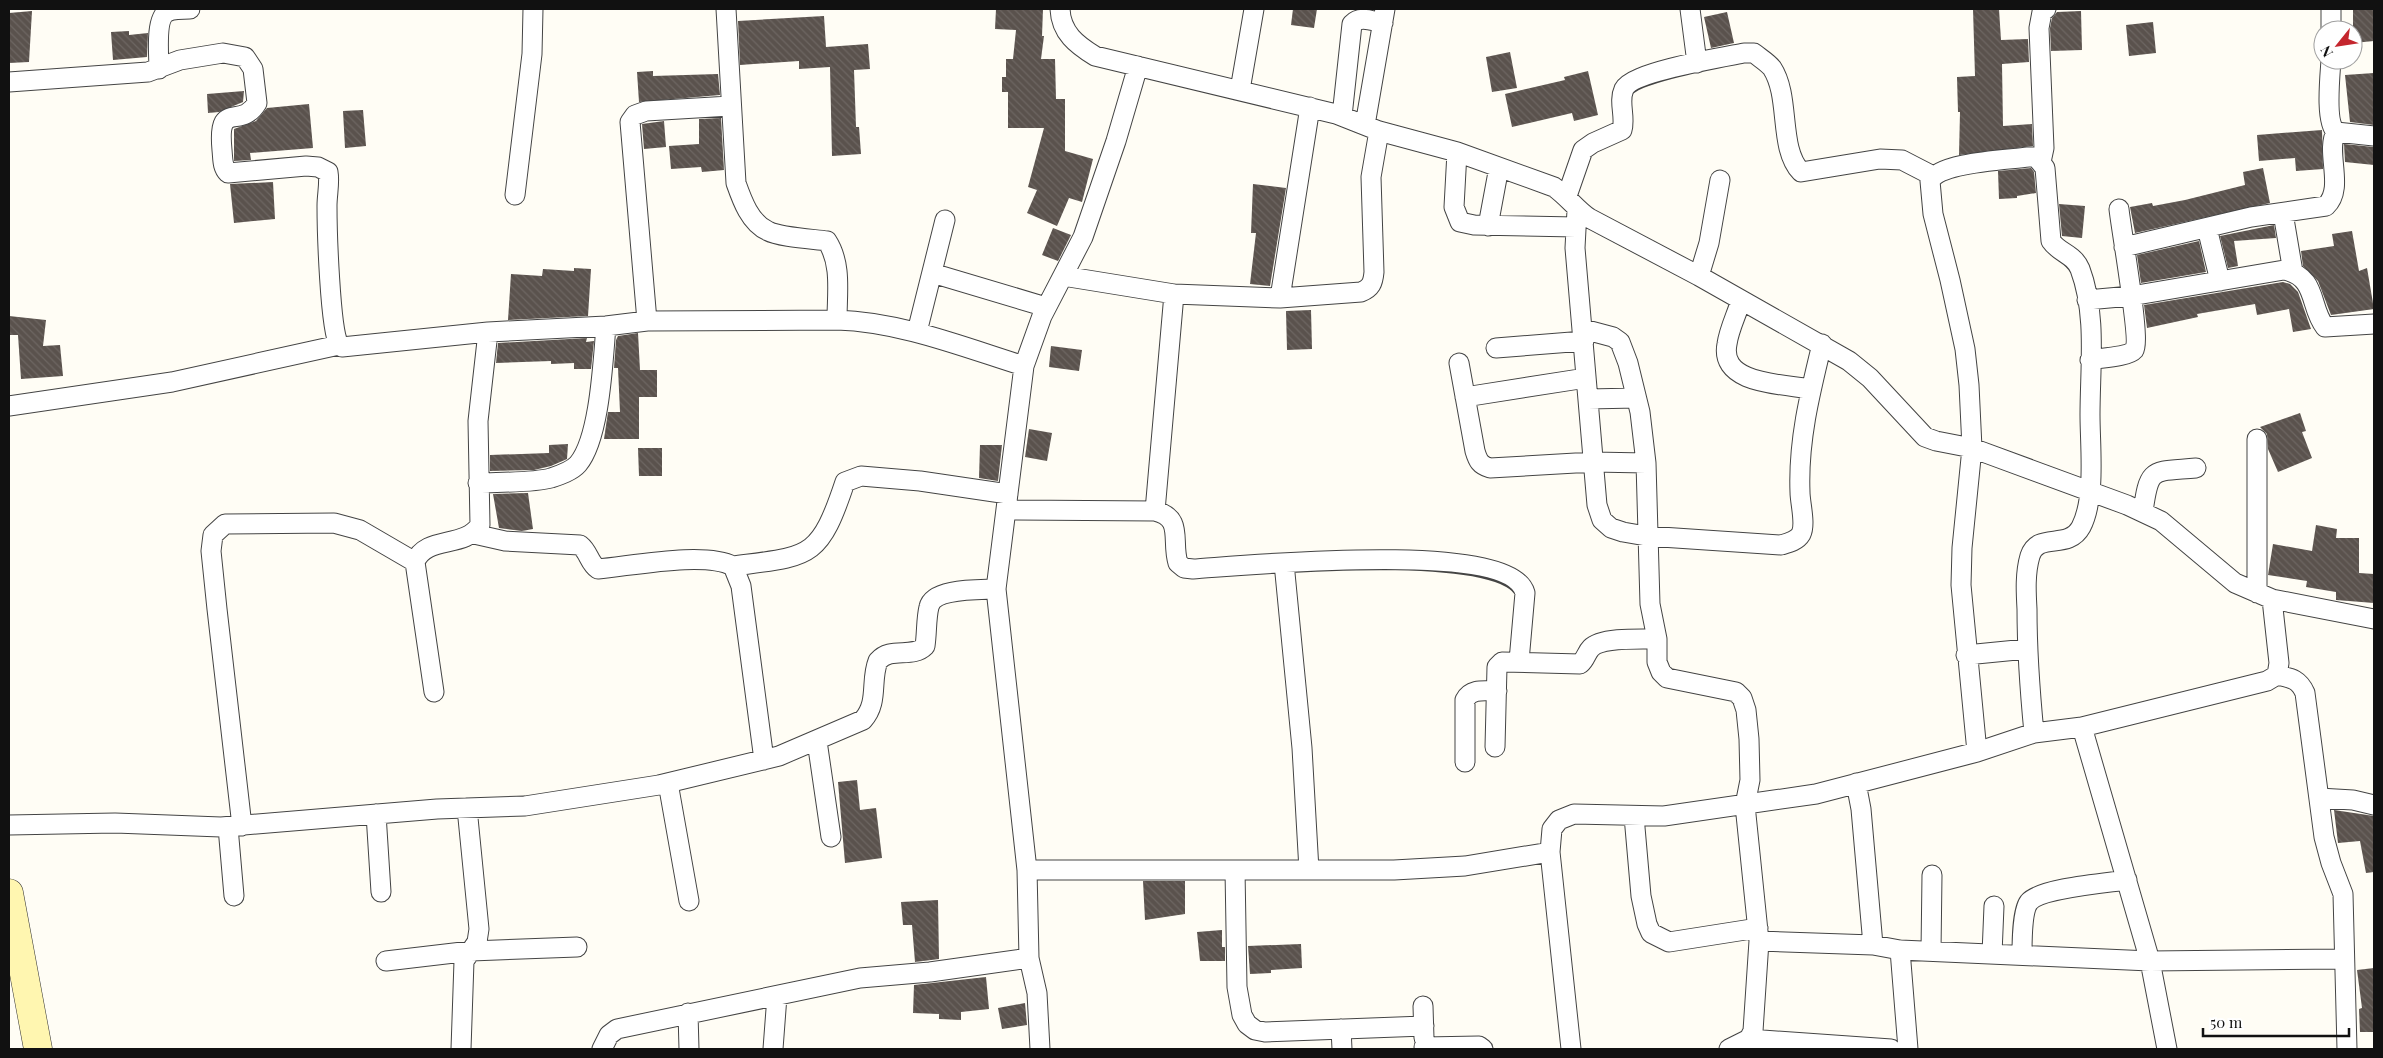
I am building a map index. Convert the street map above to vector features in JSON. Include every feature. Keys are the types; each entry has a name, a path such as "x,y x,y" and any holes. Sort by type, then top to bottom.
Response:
{"street":[{"path":"159,70 159,25 162,16 167,12 190,9"},
{"path":"515,195 532,54 533,9"},
{"path":"726,9 730,106 736,183 742,201 755,220 768,232 826,241 833,251 837,263 837,320"},
{"path":"1060,9 1066,33 1080,47 1096,56 1342,116 1372,128 1457,152 1554,188 1573,211 1699,276 1849,361 1870,378 1925,437 1972,448 2143,512 2161,521 2235,583 2264,596 2374,619"},
{"path":"1240,90 1254,9"},
{"path":"1690,9 1697,63"},
{"path":"2041,162 2044,148 2039,28 2042,12 2046,9"},
{"path":"1063,276 1174,294 1280,298 1361,292 1369,289 1373,282 1372,128 1384,16 1363,18 1355,20 1352,24 1342,116"},
{"path":"1822,344 1802,437 1799,472 1801,534 1795,540 1781,545 1646,536 1611,528 1602,520 1596,505 1573,211 1583,150 1593,143 1622,130 1624,124 1623,89 1629,82 1640,76 1754,53 1768,63 1773,70 1781,92 1791,154 1795,165 1801,172 1880,159 1902,160 1933,176"},
{"path":"9,82 120,75 159,70 180,60 222,54 245,57 253,69 256,103 249,113 226,119 222,124 220,130 225,170 228,173 236,173 306,166 318,167 328,172 326,205 332,304 335,339 338,345"},
{"path":"1040,1049 1036,993 1029,958 1027,870 996,589 1024,366 1046,307 1083,237 1096,205 1138,66"},
{"path":"2331,70 2330,114 2332,126 2336,132"},
{"path":"647,321 630,122 634,115 646,111 730,106"},
{"path":"1280,298 1310,108"},
{"path":"2336,132 2374,136"},
{"path":"2124,247 2252,217 2317,209 2330,202 2334,189 2333,141 2336,132"},
{"path":"1457,152 1454,207 1460,222 1488,226 1573,211"},
{"path":"1977,752 1966,655 1961,585 1962,548 1972,448 1969,385 1965,349 1933,214 1930,187 1933,176 1950,168 2028,157 2036,157 2044,168 2051,240 2058,249 2075,259 2088,300 2091,341 2090,491 2082,525 2075,535 2064,540 2043,542 2035,546 2030,556 2026,582 2027,649 2034,733"},
{"path":"1488,226 1499,168"},
{"path":"1699,276 1709,243 1720,180"},
{"path":"2090,360 2126,354 2132,352 2135,347 2131,296 2119,209"},
{"path":"2283,213 2293,272"},
{"path":"917,332 945,220"},
{"path":"2207,228 2220,281"},
{"path":"2088,300 2131,296 2284,270 2293,272 2311,290 2320,320 2325,327 2374,324"},
{"path":"932,273 1046,307"},
{"path":"1155,511 1174,294"},
{"path":"1741,300 1726,345 1730,366 1737,374 1756,380 1811,389"},
{"path":"9,406 172,382 338,345 342,347 488,332 606,326 647,321 854,320 917,332 1024,366"},
{"path":"478,483 549,479 577,465 587,450 591,433 602,374 606,326"},
{"path":"434,692 415,562 419,553 426,548 467,538 474,534 480,525 478,421 488,332"},
{"path":"1496,348 1583,335 1613,337 1620,342 1628,363 1636,398 1646,463 1646,536 1650,604 1657,639 1657,662 1661,672 1667,678 1736,692 1742,698 1749,739 1750,780 1745,805 1758,934 1755,1018 1749,1040"},
{"path":"1458,363 1475,451 1478,462 1484,466 1490,468 1593,462 1646,463"},
{"path":"1465,397 1586,378"},
{"path":"1588,398 1636,398"},
{"path":"2257,440 2264,596 2279,663 2277,675"},
{"path":"2143,512 2147,482 2152,476 2162,471 2196,468"},
{"path":"474,534 504,541 580,544 586,549 593,565 598,569 700,559 724,561 733,566 791,558 811,549 822,538 845,482 852,478 861,476 920,481 1007,502 1165,513 1172,519 1176,556 1178,563 1184,568 1402,558 1434,560 1496,572 1519,581 1525,593 1519,661"},
{"path":"234,896 235,826 211,551 213,535 225,524 334,523 360,530 415,562"},
{"path":"1284,563 1302,748 1309,870"},
{"path":"733,566 741,586 764,760"},
{"path":"9,825 115,823 235,826 376,814 525,806 581,799 668,782 764,760 817,742 854,725 870,712 874,702 875,667 882,656 893,652 915,652 925,646 929,606 934,598 943,593 996,589"},
{"path":"1495,747 1497,667 1507,660 1569,665 1580,664 1586,658 1589,649 1595,645 1611,641 1657,639"},
{"path":"1966,655 2027,649"},
{"path":"1571,1049 1550,852 1552,830 1559,820 1574,814 1664,816 1816,794 1977,752 2034,733 2082,728 2267,681 2277,675 2293,678 2300,683 2305,693 2319,798 2331,863 2343,894 2347,1049"},
{"path":"1465,762 1465,700 1468,694 1474,692 1497,691"},
{"path":"2082,728 2150,961 2167,1049"},
{"path":"817,742 831,837"},
{"path":"668,782 689,901"},
{"path":"1856,783 1873,945"},
{"path":"2319,798 2353,800 2374,805"},
{"path":"461,1049 464,960 476,942 479,929 468,808"},
{"path":"376,814 381,892"},
{"path":"1634,816 1641,896 1647,924 1651,933 1669,942 1758,934 1873,945 1900,950 2150,961 2344,959"},
{"path":"1027,870 1394,870 1465,866 1550,852"},
{"path":"1235,870 1237,987 1242,1015 1247,1024 1255,1030 1265,1032 1424,1026"},
{"path":"1931,951 1932,874"},
{"path":"2022,955 2026,910 2028,903 2035,897 2053,891 2127,880"},
{"path":"9,893 16,978 38,1049"},
{"path":"1992,954 1994,906"},
{"path":"386,961 471,951 577,947"},
{"path":"1900,950 1908,1049"},
{"path":"602,1049 609,1034 617,1029 777,996 818,985 860,978 930,972 1029,958"},
{"path":"772,1049 777,996"},
{"path":"1423,1006 1424,1048 1479,1046 1483,1049"},
{"path":"688,1013 689,1049"},
{"path":"1341,1029 1342,1049"},
{"path":"1728,1049 1749,1040 1891,1049"}],"building":[{"path":"996,9 1043,9 1042,36 1044,36 1041,59 1055,59 1056,99 1065,99 1065,151 1093,159 1082,202 1069,198 1057,226 1027,213 1037,190 1028,187 1044,128 1008,128 1008,92 1002,92 1002,77 1006,77 1006,59 1013,59 1016,30 995,29"},
{"path":"1293,9 1317,9 1314,28 1291,25"},
{"path":"1973,9 1999,9 2001,40 2028,39 2029,62 2002,64 2003,126 2032,124 2033,146 1959,155 1960,112 1958,112 1957,77 1975,76"},
{"path":"2353,9 2374,9 2374,41 2363,42 2363,20 2353,20"},
{"path":"32,11 29,62 9,63 9,13"},
{"path":"2081,11 2082,50 2051,51 2050,28 2052,18 2057,12"},
{"path":"1727,12 1734,43 1711,48 1704,17"},
{"path":"824,16 826,47 868,44 870,69 854,70 856,127 859,127 861,154 832,156 830,67 799,69 799,61 740,65 738,21"},
{"path":"2153,22 2156,53 2129,56 2126,25"},
{"path":"129,31 129,35 148,33 147,57 113,60 111,32"},
{"path":"1510,52 1517,88 1492,92 1486,57"},
{"path":"653,71 653,76 718,74 720,95 639,102 637,72"},
{"path":"1588,71 1598,115 1574,121 1572,113 1512,127 1505,94 1565,80 1564,77"},
{"path":"2374,73 2374,125 2350,122 2345,75"},
{"path":"244,91 243,102 219,112 208,113 207,94"},
{"path":"309,104 313,148 250,153 251,160 234,161 234,129 256,121 267,108"},
{"path":"363,110 366,146 345,148 343,111"},
{"path":"721,118 724,170 702,172 701,167 671,169 669,146 699,144 699,119"},
{"path":"664,121 666,147 644,149 642,124"},
{"path":"2322,130 2323,169 2296,171 2295,158 2259,161 2257,135"},
{"path":"2344,144 2374,147 2374,165 2345,162"},
{"path":"2031,168 2034,172 2036,193 2017,196 2017,198 1999,199 1998,171"},
{"path":"2263,168 2270,203 2135,233 2130,207 2152,203 2153,206 2185,200 2245,185 2243,172"},
{"path":"273,182 275,219 234,223 230,184"},
{"path":"1253,184 1286,188 1270,286 1250,284 1256,233 1251,233"},
{"path":"2059,204 2085,206 2082,238 2062,236"},
{"path":"2274,225 2276,238 2234,241 2238,266 2228,268 2220,236"},
{"path":"1053,228 1071,235 1058,261 1042,255"},
{"path":"2352,231 2359,271 2367,268 2374,309 2331,315 2318,281 2303,266 2301,251 2334,246 2332,234"},
{"path":"2199,241 2206,272 2141,283 2137,255"},
{"path":"574,268 591,269 588,316 508,320 511,274 542,276 543,269 574,271"},
{"path":"2283,282 2290,284 2298,292 2311,329 2293,332 2289,309 2257,315 2255,304 2197,314 2198,317 2147,328 2144,305"},
{"path":"1311,310 1312,349 1287,350 1286,311"},
{"path":"9,316 46,320 43,346 60,345 63,376 21,379 18,335 9,335"},
{"path":"638,333 640,370 657,370 657,397 639,397 639,439 604,439 608,412 620,412 618,368 614,368 616,340 618,336"},
{"path":"587,338 586,342 594,341 591,369 574,369 574,363 551,364 551,361 496,363 498,343"},
{"path":"1051,346 1082,350 1079,371 1049,367"},
{"path":"2300,413 2306,431 2302,432 2312,458 2278,472 2268,449 2267,434 2260,427"},
{"path":"1029,429 1052,433 1047,461 1025,457"},
{"path":"568,444 567,459 551,466 534,470 490,471 490,455 549,453 549,445"},
{"path":"980,445 1002,445 998,481 979,478"},
{"path":"638,448 662,448 662,476 639,476"},
{"path":"528,493 533,529 522,531 499,528 493,494"},
{"path":"2316,525 2337,529 2336,538 2359,538 2359,573 2374,574 2374,603 2336,600 2336,592 2306,587 2307,581 2268,575 2273,544 2312,551"},
{"path":"857,780 860,810 876,808 882,858 845,863 838,782"},
{"path":"2334,810 2374,816 2374,872 2366,873 2360,841 2338,843"},
{"path":"1143,881 1185,881 1185,914 1145,920"},
{"path":"938,900 939,959 915,962 912,925 903,925 901,902"},
{"path":"1222,930 1222,947 1225,947 1225,961 1200,961 1197,932"},
{"path":"1301,944 1302,968 1271,970 1271,973 1250,974 1248,946"},
{"path":"2374,968 2374,1032 2360,1032 2359,1009 2362,1008 2357,970"},
{"path":"986,977 989,1009 961,1012 961,1020 939,1019 939,1014 913,1013 914,985"},
{"path":"1025,1003 1027,1025 1002,1029 998,1008"}]}
